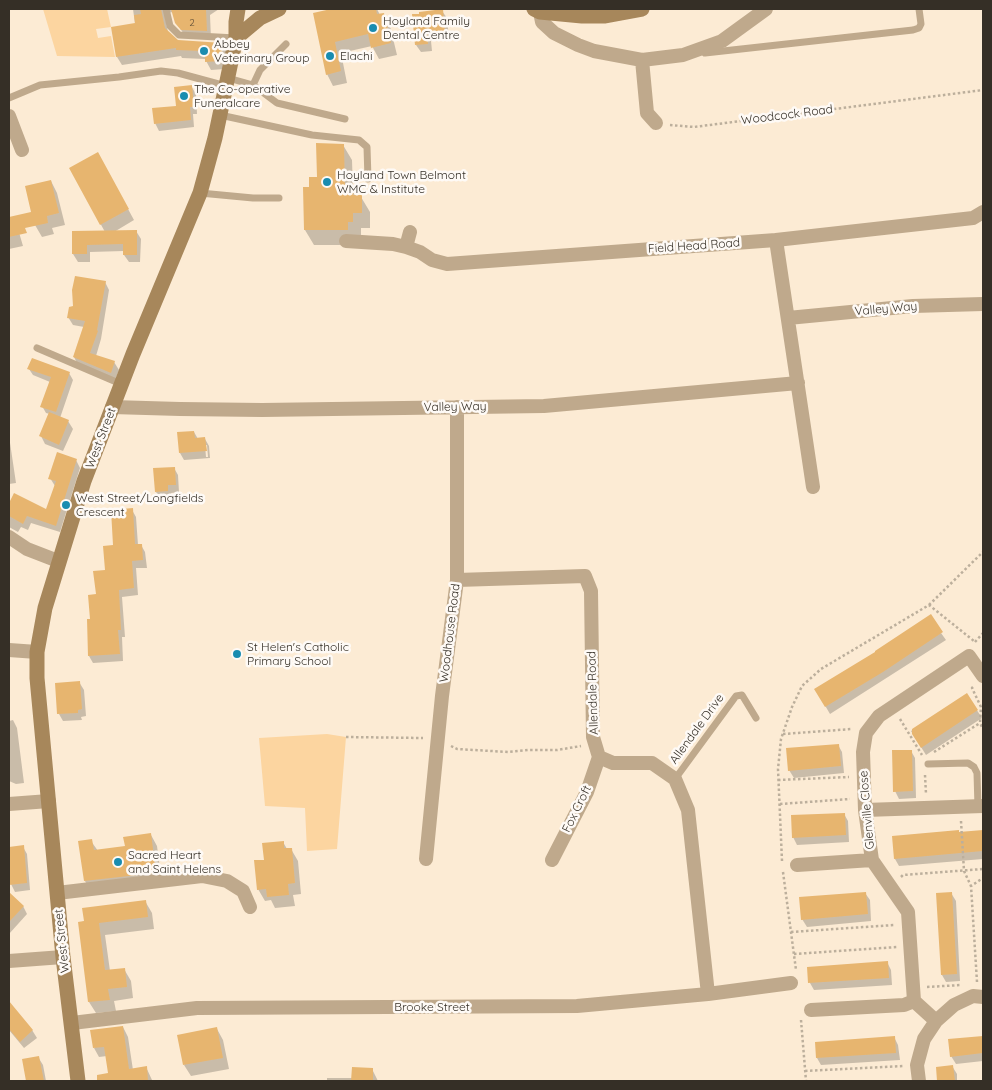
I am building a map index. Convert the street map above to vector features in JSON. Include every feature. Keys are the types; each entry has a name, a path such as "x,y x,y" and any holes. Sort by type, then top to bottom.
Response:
{"main road":[{"name":"West Street","path":"78,1081 63,957 37,678 37,652 45,608 84,482 121,384 200,193 227,82 236,38 238,9"},
{"path":"236,38 260,18 279,9"},
{"path":"537,10 582,16 604,16 642,9"}],"street":[{"path":"537,10 542,22 554,33 578,45 594,51 642,60 683,55 722,41 766,9"},
{"path":"642,60 647,113 656,123"},
{"path":"9,116 22,150"},
{"name":"Field Head Road","path":"400,246 420,252 432,260 447,264 776,240 973,218 983,212"},
{"path":"346,241 400,246 410,232"},
{"path":"776,240 813,487"},
{"name":"Valley Way","path":"788,318 913,306 983,304"},
{"name":"Valley Way","path":"112,407 253,410 544,406 798,383"},
{"name":"Woodhouse Road","path":"426,859 457,580 457,407"},
{"path":"9,537 26,549 58,561"},
{"name":"Allendale Road","path":"457,580 585,576 590,591 593,737 597,750"},
{"path":"9,650 37,652"},
{"path":"866,733 879,716 969,656 980,680"},
{"name":"Glenville Close","path":"866,733 863,752 865,804 872,860 908,912 913,994"},
{"path":"597,750 613,763 652,763 675,779 688,810 708,994"},
{"name":"Fox Croft","path":"552,860 587,792 597,750"},
{"path":"9,804 49,801"},
{"path":"865,804 926,808 980,807"},
{"path":"798,865 872,860"},
{"path":"57,893 202,876 226,881 243,891 250,907"},
{"path":"9,961 63,957"},
{"name":"Brooke Street","path":"72,1023 196,1008 577,1006 708,994 794,978"},
{"path":"919,1081 917,1066 924,1039 936,1020 954,1005 980,992"},
{"path":"806,1011 904,1005 913,994 936,1020"}],"lane":[{"path":"166,9 170,26 179,35 236,38"},
{"path":"683,55 913,30 919,28 921,24 919,9"},
{"path":"253,85 260,70 286,44"},
{"path":"9,98 40,85 161,72 178,73 253,85 277,103 345,119"},
{"path":"220,115 312,134 359,140 367,146 368,179"},
{"path":"200,193 253,198 279,198"},
{"path":"37,348 121,384"},
{"name":"Allendale Drive","path":"675,779 736,696 742,696 756,718"},
{"path":"926,761 968,763 974,767 977,773 980,807"}],"path":[{"name":"Woodcock Road","path":"656,123 694,127 983,90"},
{"path":"794,978 794,954 783,867 778,780 783,734 792,707 802,686 821,669 929,605 983,552"},
{"path":"929,605 974,641"},
{"path":"969,656 974,641 983,633"},
{"path":"980,680 972,688 981,707 980,723 983,729"},
{"path":"893,706 926,761"},
{"path":"932,753 980,723"},
{"path":"783,734 855,728 866,733"},
{"path":"346,737 438,738 457,749 508,752 528,750 597,750"},
{"path":"925,773 926,808"},
{"path":"778,780 864,776"},
{"path":"780,804 865,804"},
{"path":"913,994 980,992 971,886 964,871 960,807"},
{"path":"903,875 983,870"},
{"path":"971,886 983,878"},
{"path":"791,932 909,924"},
{"path":"794,954 910,946"},
{"path":"806,1011 806,1081"},
{"path":"805,1071 917,1066"}],"shaded area":[{"path":"43,9 107,9 111,27 96,29 98,38 111,36 115,57 57,56"},
{"path":"327,734 346,737 337,849 307,851 305,808 265,806 259,738"}],"building":[{"path":"140,9 161,9 165,28 178,40 223,43 221,61 205,62 205,56 202,56 202,51 176,50 176,48 116,57 111,27 135,23 134,15 141,14"},
{"path":"171,9 206,9 207,31 181,30 175,23"},
{"path":"331,9 376,9 377,14 384,13 391,43 371,48 368,34 335,42 341,71 326,75 313,13"},
{"path":"443,9 445,32 427,33 428,44 415,45 412,14"},
{"name":"The Co-operative Funeralcare","path":"192,85 194,107 190,107 191,120 154,124 152,108 176,106 174,87"},
{"name":"Hoyland Town Belmont WMC & Institute","path":"316,143 344,144 345,191 354,191 353,195 362,195 362,213 353,213 353,222 348,222 348,230 304,230 303,187 309,187 309,177 317,177"},
{"path":"98,152 129,209 100,225 69,168"},
{"path":"51,180 59,213 47,216 48,223 25,228 27,233 9,237 9,217 31,212 25,186"},
{"path":"137,230 137,255 123,255 123,244 87,245 87,254 72,254 72,231"},
{"path":"75,276 106,281 98,331 90,353 115,361 111,373 73,357 85,321 67,318 69,307 73,306 72,290"},
{"path":"32,358 70,372 56,412 40,407 51,377 27,369"},
{"path":"49,412 69,420 59,445 39,436"},
{"path":"194,431 195,438 205,437 207,451 179,453 177,432"},
{"path":"57,452 77,459 56,526 27,516 23,524 9,516 9,503 14,493 46,509 56,481 48,479"},
{"path":"175,467 176,485 168,485 168,491 155,492 153,468"},
{"path":"133,508 135,544 142,544 143,560 132,561 134,588 119,590 121,630 118,630 120,654 88,656 87,619 90,619 88,595 96,594 93,571 105,570 103,546 113,545 111,510"},
{"path":"931,614 943,632 883,672 825,707 814,689 875,652"},
{"path":"80,681 82,709 78,710 78,713 57,714 55,683"},
{"path":"967,693 978,710 921,748 912,734 912,729"},
{"path":"839,744 841,766 788,771 786,748"},
{"path":"892,750 912,750 913,791 893,792"},
{"path":"845,813 846,835 792,838 791,815"},
{"path":"959,830 959,832 983,830 983,851 894,859 892,836"},
{"name":"Sacred Heart and Saint Helens","path":"151,833 156,873 84,881 78,841 92,839 94,850 125,846 123,837"},
{"path":"284,841 284,848 292,848 295,883 288,884 289,895 267,897 266,889 257,890 254,860 264,860 262,843"},
{"path":"24,845 27,883 9,885 9,847"},
{"path":"9,892 24,906 9,922"},
{"path":"866,892 868,914 801,920 799,897"},
{"path":"952,892 957,974 941,975 936,893"},
{"path":"146,900 148,917 99,923 105,970 125,968 127,987 108,989 110,1000 88,1002 78,922 84,921 82,908"},
{"path":"888,961 889,978 808,983 807,967"},
{"path":"9,1001 33,1030 20,1042 9,1029"},
{"path":"123,1026 129,1069 147,1066 148,1081 97,1081 97,1075 108,1073 104,1047 93,1048 90,1030"},
{"path":"217,1027 223,1058 183,1065 177,1035"},
{"path":"895,1036 896,1053 816,1058 815,1042"},
{"path":"983,1036 983,1053 950,1057 948,1039"},
{"path":"39,1056 44,1081 26,1081 22,1059"},
{"path":"953,1065 955,1081 937,1081 936,1067"},
{"path":"352,1067 373,1068 373,1080 351,1081"}],"place":[{"name":"Hoyland Family Dental Centre","path":"373,28"},
{"name":"Abbey Veterinary Group","path":"204,51"},
{"name":"Elachi","path":"330,56"},
{"name":"The Co-operative Funeralcare","path":"184,96"},
{"name":"Hoyland Town Belmont WMC & Institute","path":"327,182"},
{"name":"West Street/Longfields Crescent","path":"66,505"},
{"name":"St Helen's Catholic Primary School","path":"237,654"},
{"name":"Sacred Heart and Saint Helens","path":"118,862"}]}
